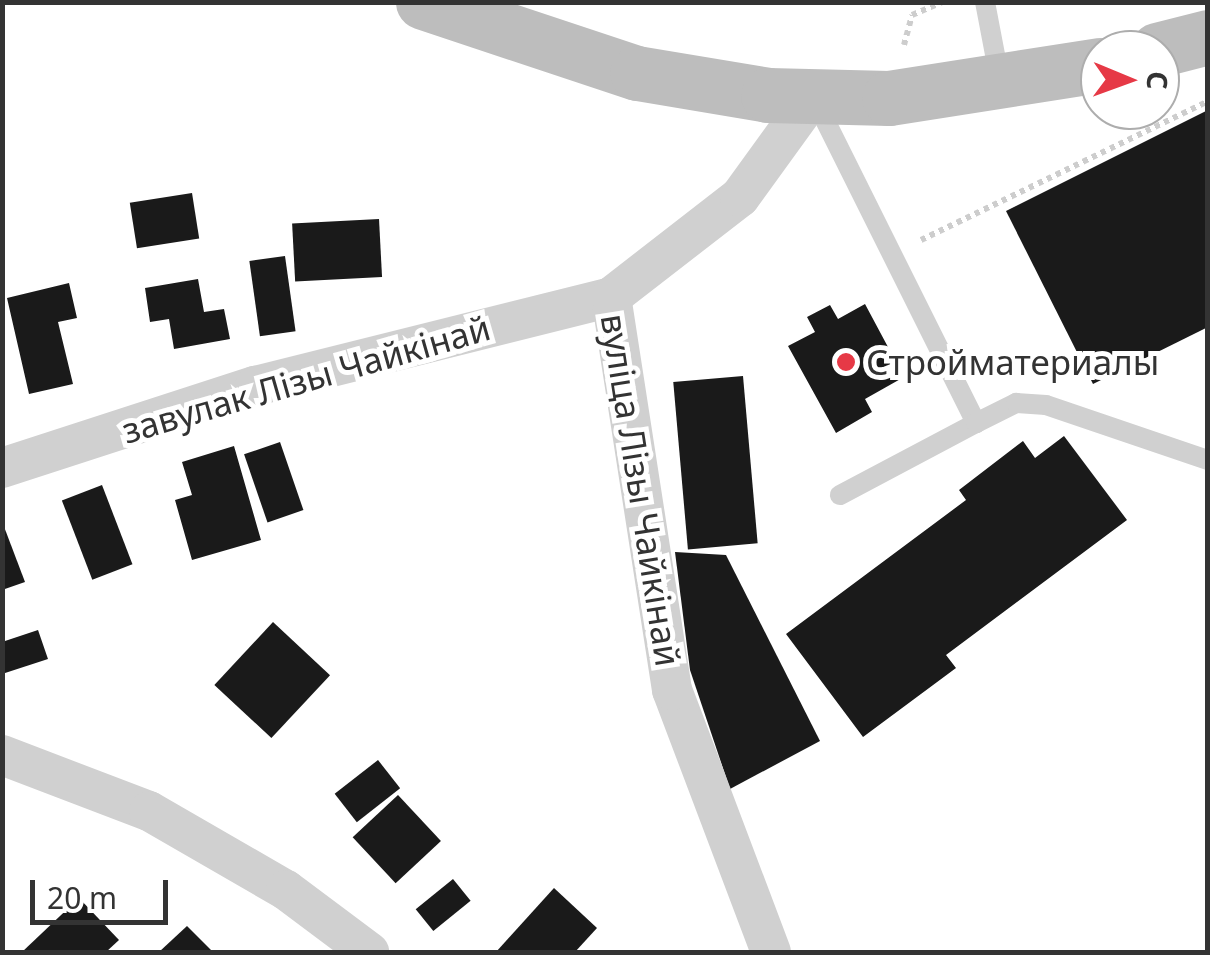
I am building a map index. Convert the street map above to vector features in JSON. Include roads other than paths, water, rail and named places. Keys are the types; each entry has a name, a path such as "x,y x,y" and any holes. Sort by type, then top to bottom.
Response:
{"main road":[{"path":"423,2 637,73 813,96 889,98 1080,69"},
{"path":"1180,44 1208,37"}],"street":[{"name":"вуліца Лізы Чайкінай","path":"771,952 672,690 611,297 740,196 813,96"},
{"name":"завулак Лізы Чайкінай","path":"2,468 256,386 611,297"},
{"path":"2,755 149,811 286,890 370,952"}],"lane":[{"path":"984,2 1000,83"},
{"path":"813,96 976,423"},
{"path":"840,495 1016,403 1046,405 1208,460"}],"place":[{"name":"Стройматериалы","path":"846,362"}]}
